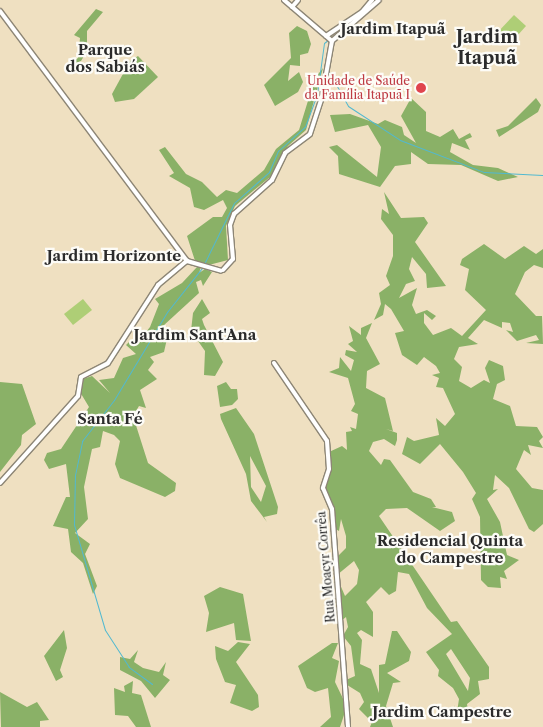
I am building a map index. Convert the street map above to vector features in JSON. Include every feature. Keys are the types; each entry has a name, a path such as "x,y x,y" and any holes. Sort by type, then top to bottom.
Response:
{"street":[{"path":"284,0 329,39"},
{"path":"292,7 298,0"},
{"path":"0,11 187,261 222,271 233,259 230,225 234,214 272,180 285,153 310,134 322,97 329,39 362,12 372,0"},
{"path":"329,39 379,0"},
{"path":"0,483 78,396 82,377 103,369 158,285 187,261"},
{"name":"Rua Moacyr Corrêa","path":"274,363 328,444 328,474 323,488 332,508 348,727"}],"green space":[{"path":"96,9 103,12 87,31 87,51 81,61 65,67 78,58 80,38 74,35"},
{"path":"514,15 526,26 509,45 496,34"},
{"path":"297,26 307,31 311,44 308,53 300,55 300,66 290,65 288,81 299,72 303,82 298,92 275,106 264,85 291,58 289,33"},
{"path":"138,56 158,77 134,99 115,102 112,94 130,61"},
{"path":"323,68 306,130 288,146 270,177 235,206 226,226 228,260 201,267 199,273 205,269 212,272 203,286 201,280 196,282 199,293 163,326 169,330 164,352 150,357 154,362 148,370 157,379 140,390 146,408 139,406 133,416 148,463 176,483 175,491 165,497 120,478 115,464 120,441 114,435 103,431 100,447 92,449 84,487 88,519 75,533 90,544 85,554 97,586 93,594 83,563 71,552 68,529 53,526 66,497 70,497 66,464 49,469 44,460 47,453 61,449 89,407 80,392 83,379 92,376 110,393 99,380 114,378 123,358 136,354 126,345 132,339 138,342 150,327 159,304 155,299 182,283 197,267 187,236 213,217 222,217 227,208 223,200 204,210 194,207 190,188 169,176 174,173 159,150 165,147 186,174 202,182 217,197 226,190 237,193 264,170 276,149 299,130 315,78"},
{"path":"411,98 426,112 426,131 440,137 453,129 459,139 470,133 472,137 465,140 470,150 452,143 450,152 473,165 498,168 518,177 498,181 461,165 428,164 411,152 411,164 395,166 380,187 339,174 338,156 329,147 337,145 377,177 381,147 368,125 335,132 330,115 350,114 378,124 385,120 402,127 404,135 416,143 401,116"},
{"path":"536,98 541,105 538,112 499,137 496,130 508,126"},
{"path":"384,192 401,218 424,217 428,223 415,242 446,286 427,288 426,274 412,257 409,269 415,281 406,284 399,298 417,288 412,305 416,314 427,310 436,316 432,320 424,313 424,323 433,335 451,328 462,336 486,310 465,290 469,269 460,265 462,259 484,244 505,259 524,246 536,254 543,249 543,268 534,265 525,272 515,294 536,316 542,316 543,344 526,343 539,340 536,335 517,341 506,330 513,332 510,323 502,322 502,328 484,320 468,338 478,344 459,347 454,359 462,367 459,381 471,388 484,380 490,383 485,368 489,360 503,366 505,380 497,384 493,399 510,406 516,426 537,427 543,437 539,441 543,448 528,445 531,455 524,450 516,469 532,488 543,490 543,524 534,532 529,529 509,488 495,475 493,490 498,489 487,499 500,522 507,555 519,560 504,571 507,579 500,577 501,588 488,587 481,580 480,517 472,499 476,493 463,472 440,444 420,464 402,454 407,437 414,441 439,435 436,418 445,426 455,414 443,388 436,387 439,378 432,375 440,373 436,366 424,357 417,365 402,355 395,333 404,331 391,309 385,304 383,315 374,320 381,304 379,293 390,285 386,276 393,256 393,235 381,219 382,209 389,214"},
{"path":"83,299 92,310 73,325 64,314"},
{"path":"202,299 210,313 202,319 204,325 223,362 215,376 204,375 205,351 191,331 193,313"},
{"path":"372,323 366,338 380,364 367,371 366,388 385,398 393,431 386,429 397,433 395,446 384,439 373,442 369,451 381,465 384,459 390,460 413,492 431,499 436,507 432,507 452,512 455,521 440,531 407,508 386,509 379,516 451,622 457,621 489,667 489,679 478,681 480,694 467,704 468,711 456,714 454,705 457,712 459,699 453,688 438,676 439,670 426,652 452,634 427,608 409,574 398,572 396,591 389,595 381,587 366,602 373,612 373,637 361,630 357,633 362,640 360,664 371,669 379,693 379,665 385,664 392,631 397,631 411,652 409,661 387,673 401,682 393,683 386,706 393,727 370,727 372,722 359,709 364,702 360,693 344,683 344,668 346,680 355,676 351,646 343,636 348,627 346,617 341,621 339,582 345,596 357,584 359,570 354,561 337,575 336,558 346,548 346,536 341,519 339,531 334,528 333,508 323,493 329,452 342,446 347,450 346,432 352,431 350,427 356,429 358,414 351,411 355,404 348,378 329,372 339,368 340,357 351,371 354,360 345,355 346,350 357,352 348,344 353,341 349,326 361,335 361,328","holes":["451,649 470,678 468,691 446,654"]},
{"path":"0,382 22,384 36,424 22,435 21,445 0,472"},
{"path":"226,382 231,389 237,389 238,399 232,405 220,407 217,386"},
{"path":"236,408 254,434 278,507 277,514 264,517 267,522 251,501 246,474 220,414","holes":["250,456 266,486 261,502 251,487"]},
{"path":"220,587 243,594 251,641 236,640 234,623 206,632 209,613 204,596"},
{"path":"64,630 67,648 60,670 63,677 56,681 44,656"},
{"path":"238,642 250,644 236,662 258,695 259,707 252,711 230,703 236,685 225,682 216,659 215,646 228,651"},
{"path":"332,643 338,643 332,658 339,661 335,682 347,707 346,720 344,715 340,727 320,727 331,717 328,688 315,692 307,688 298,666"},
{"path":"138,650 134,662 143,668 159,672 166,662 163,675 170,680 155,698 141,681 120,670 120,657 130,659"},
{"path":"133,681 132,693 141,695 151,727 136,727 128,716 115,715 114,688 125,692 124,686"},
{"path":"0,692 27,707 37,702 49,720 40,721 40,727 1,727"}],"waterway":[{"path":"204,264 234,203 269,172 278,151 305,127 317,94 324,43 351,22"},
{"path":"328,70 348,106 400,140 484,172 543,175"},
{"path":"152,684 129,667 105,630 74,525 75,475 82,441 114,400 167,312 202,268"}],"place":[{"name":"Unidade de Saúde da Família Itapuã I","path":"421,88"}],"district":[{"name":"Jardim Itapuã","path":"393,29"},
{"name":"Jardim Itapuã","path":"487,48"},
{"name":"Parque dos Sabiás","path":"105,58"},
{"name":"Jardim Horizonte","path":"114,256"},
{"name":"Jardim Sant'Ana","path":"195,335"},
{"name":"Santa Fé","path":"110,419"},
{"name":"Residencial Quinta do Campestre","path":"450,548"},
{"name":"Jardim Campestre","path":"442,712"}]}
